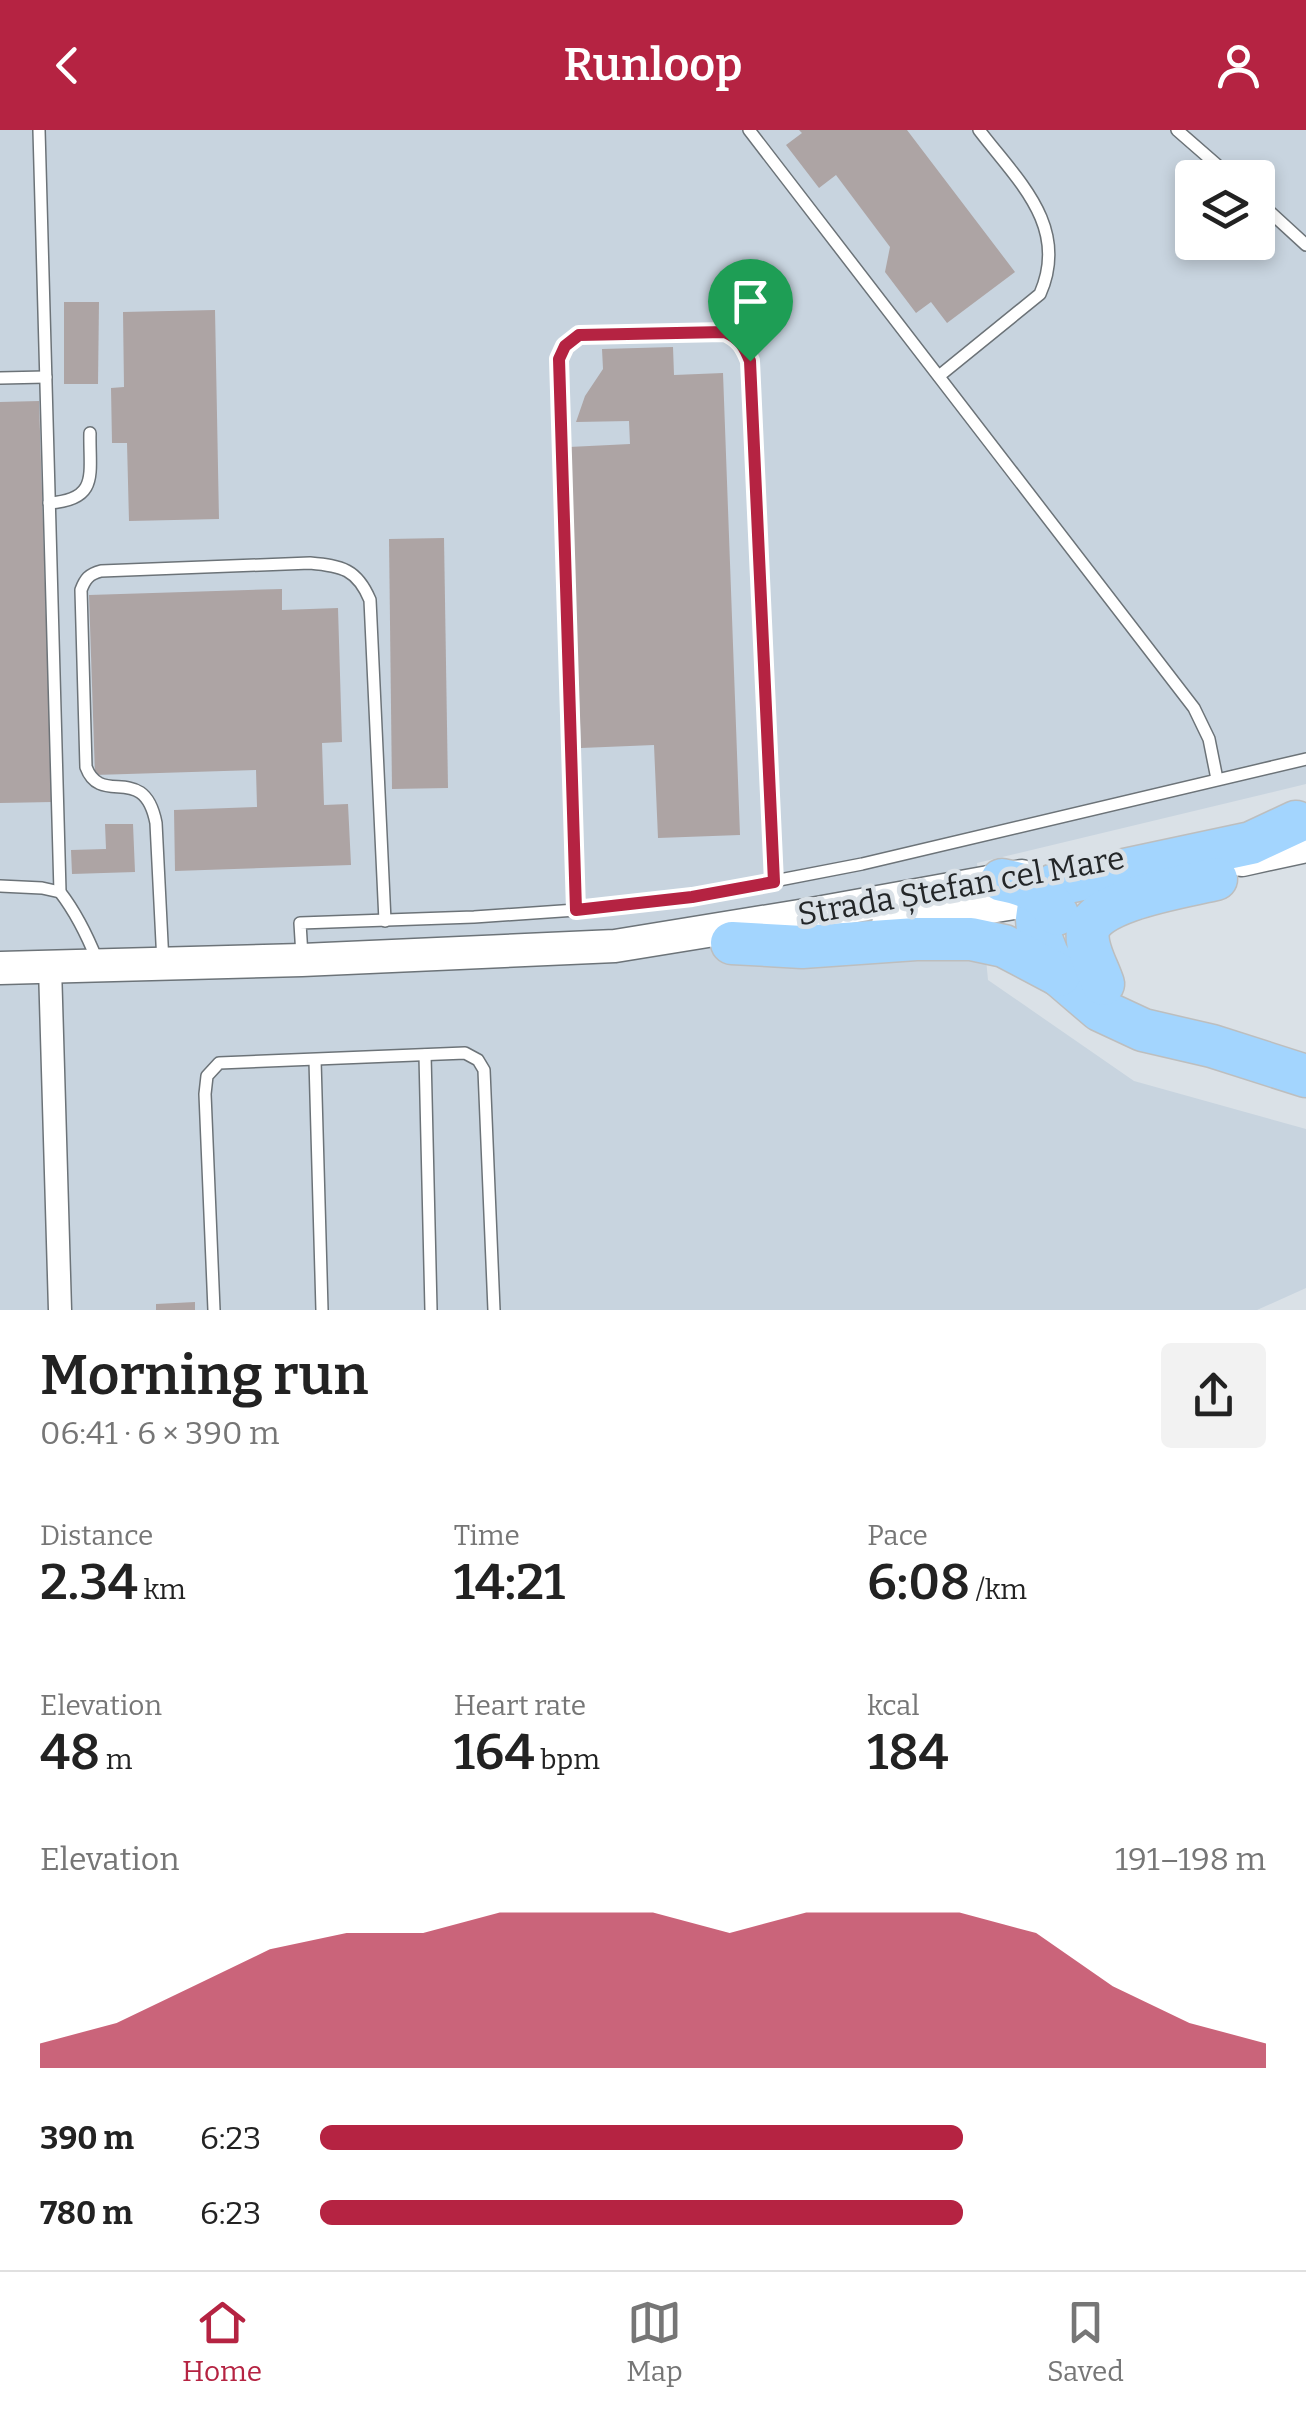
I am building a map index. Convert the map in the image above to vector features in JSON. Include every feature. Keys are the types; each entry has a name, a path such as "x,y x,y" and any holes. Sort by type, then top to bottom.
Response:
{"highway":[{"path":"1033,893 1066,881 1296,835"},
{"path":"1103,984 1087,935 1094,918 1117,904 1242,873 1258,866 1296,835"},
{"path":"1033,893 1038,931 1059,975"},
{"path":"1033,893 1076,954 1103,984 1127,1004 1212,1046"},
{"path":"732,943 802,947 971,938 1004,946 1059,975 1080,996 1116,1019 1306,1076"}],"main road":[{"name":"Strada Ștefan cel Mare","path":"0,968 614,946 684,948 838,932 1033,893"},
{"name":"Strada Ștefan cel Mare","path":"614,946 806,915 1033,893"}],"street":[{"path":"50,966 60,1310"}],"lane":[{"path":"39,130 60,892 86,932 99,964"},
{"path":"750,130 1194,708 1208,738 1217,778"},
{"path":"938,376 1040,294 1047,277 1049,250 1037,205 979,130"},
{"path":"1176,130 1211,160"},
{"path":"1275,217 1306,245"},
{"path":"576,910 559,359 565,346 579,335 725,332 744,345 750,361 774,882"},
{"path":"0,378 46,377"},
{"path":"49,504 80,497 89,480 90,433"},
{"path":"162,963 153,806 136,790 97,783 86,767 80,590 84,580 101,571 310,563 336,566 352,573 364,587 370,600 385,921"},
{"path":"302,960 300,923 576,910 692,897 862,864 1306,759"},
{"path":"0,886 60,892"},
{"path":"214,1310 207,1076 219,1064 464,1053 478,1060 484,1070 494,1310"},
{"path":"425,1055 431,1310"},
{"path":"315,1060 322,1310"}],"shaded area":[{"path":"0,130 1306,130 1306,784 977,863 988,980 1134,1081 1306,1129 1306,1288 1257,1310 0,1310"}],"building":[{"path":"799,130 907,130 1015,272 947,323 931,302 916,313 885,272 890,247 836,175 819,188 786,145 802,133"},
{"path":"64,302 99,302 98,384 64,384"},
{"path":"215,310 219,519 129,521 127,443 112,443 111,388 124,387 123,312"},
{"path":"673,347 674,375 723,373 740,835 658,838 654,745 581,748 569,447 630,444 629,421 576,422 585,396 603,369 602,349"},
{"path":"39,401 52,802 0,803 0,402"},
{"path":"444,538 448,788 392,789 389,539"},
{"path":"282,589 282,610 338,608 342,742 322,743 324,805 348,804 351,865 175,871 174,810 257,807 256,770 95,775 89,595"},
{"path":"105,824 133,824 135,872 72,874 71,850 106,849"},
{"path":"195,1302 195,1310 156,1310 156,1304"}],"route":[{"path":"725,332 744,345 750,361 774,882 692,897 576,910 559,359 565,346 579,335 725,332"}]}
